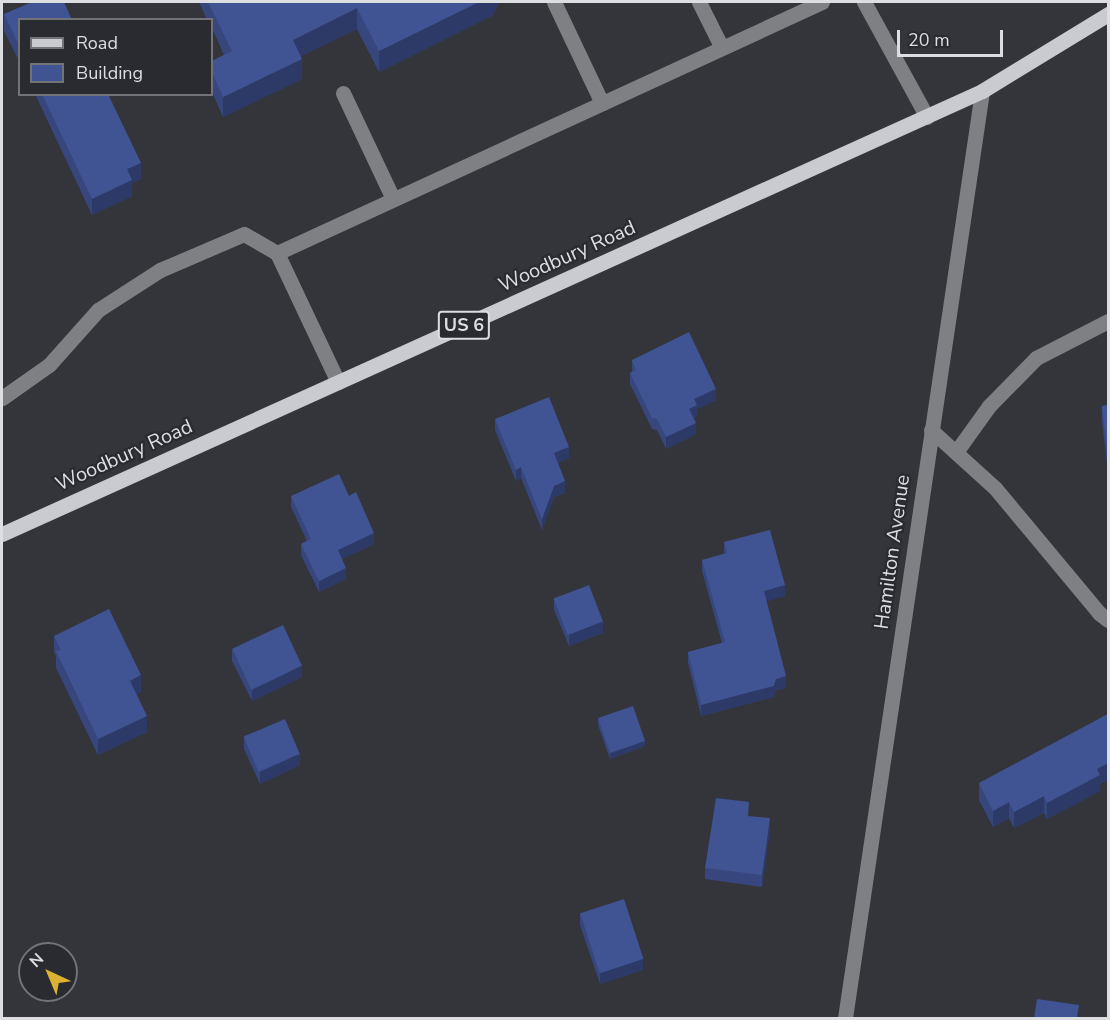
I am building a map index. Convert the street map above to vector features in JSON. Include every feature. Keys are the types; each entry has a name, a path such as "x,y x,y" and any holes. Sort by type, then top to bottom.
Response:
{"main road":[{"name":"Woodbury Road","path":"2,534 982,92 1108,14"}],"street":[{"path":"554,2 602,103"},
{"path":"699,2 722,48"},
{"path":"277,253 822,2"},
{"path":"864,2 927,117"},
{"name":"Hamilton Avenue","path":"844,1018 982,92"},
{"path":"343,93 393,199"},
{"path":"2,398 49,365 98,310 160,270 244,234 277,253 338,382"},
{"path":"957,452 989,406 1036,358 1108,321"},
{"path":"932,430 995,488 1099,613 1108,620"}],"building":[{"path":"32,2 64,2 71,18 18,18 18,43 4,14"},
{"path":"208,2 479,2 379,51 357,8 293,40 302,59 223,97 213,74 213,60 232,51"},
{"path":"43,96 109,96 141,163 127,169 132,180 92,199"},
{"path":"689,332 716,389 694,399 697,405 689,409 696,423 666,437 657,419 652,418 630,373 636,370 632,360"},
{"path":"549,397 569,447 554,453 565,481 554,486 542,519 521,467 516,470 495,419"},
{"path":"1108,405 1108,456 1102,406"},
{"path":"339,474 349,496 356,492 374,533 338,550 346,568 319,581 301,544 311,539 291,496"},
{"path":"770,530 785,585 764,591 786,676 776,679 774,686 701,705 688,652 725,642 702,560 727,553 724,542"},
{"path":"589,585 603,621 568,635 554,599"},
{"path":"109,609 141,675 130,681 147,716 98,739 56,651 61,650 54,636"},
{"path":"283,625 302,666 251,689 232,649"},
{"path":"633,706 645,741 610,753 598,718"},
{"path":"1108,714 1108,763 1097,769 1100,775 1047,803 1044,796 1014,812 1009,802 993,811 979,783"},
{"path":"285,719 300,754 258,772 244,737"},
{"path":"716,798 749,802 748,816 770,818 762,875 705,868"},
{"path":"624,899 643,959 600,973 580,913"},
{"path":"1037,999 1079,1005 1077,1017 1085,1018 1034,1018"}]}
